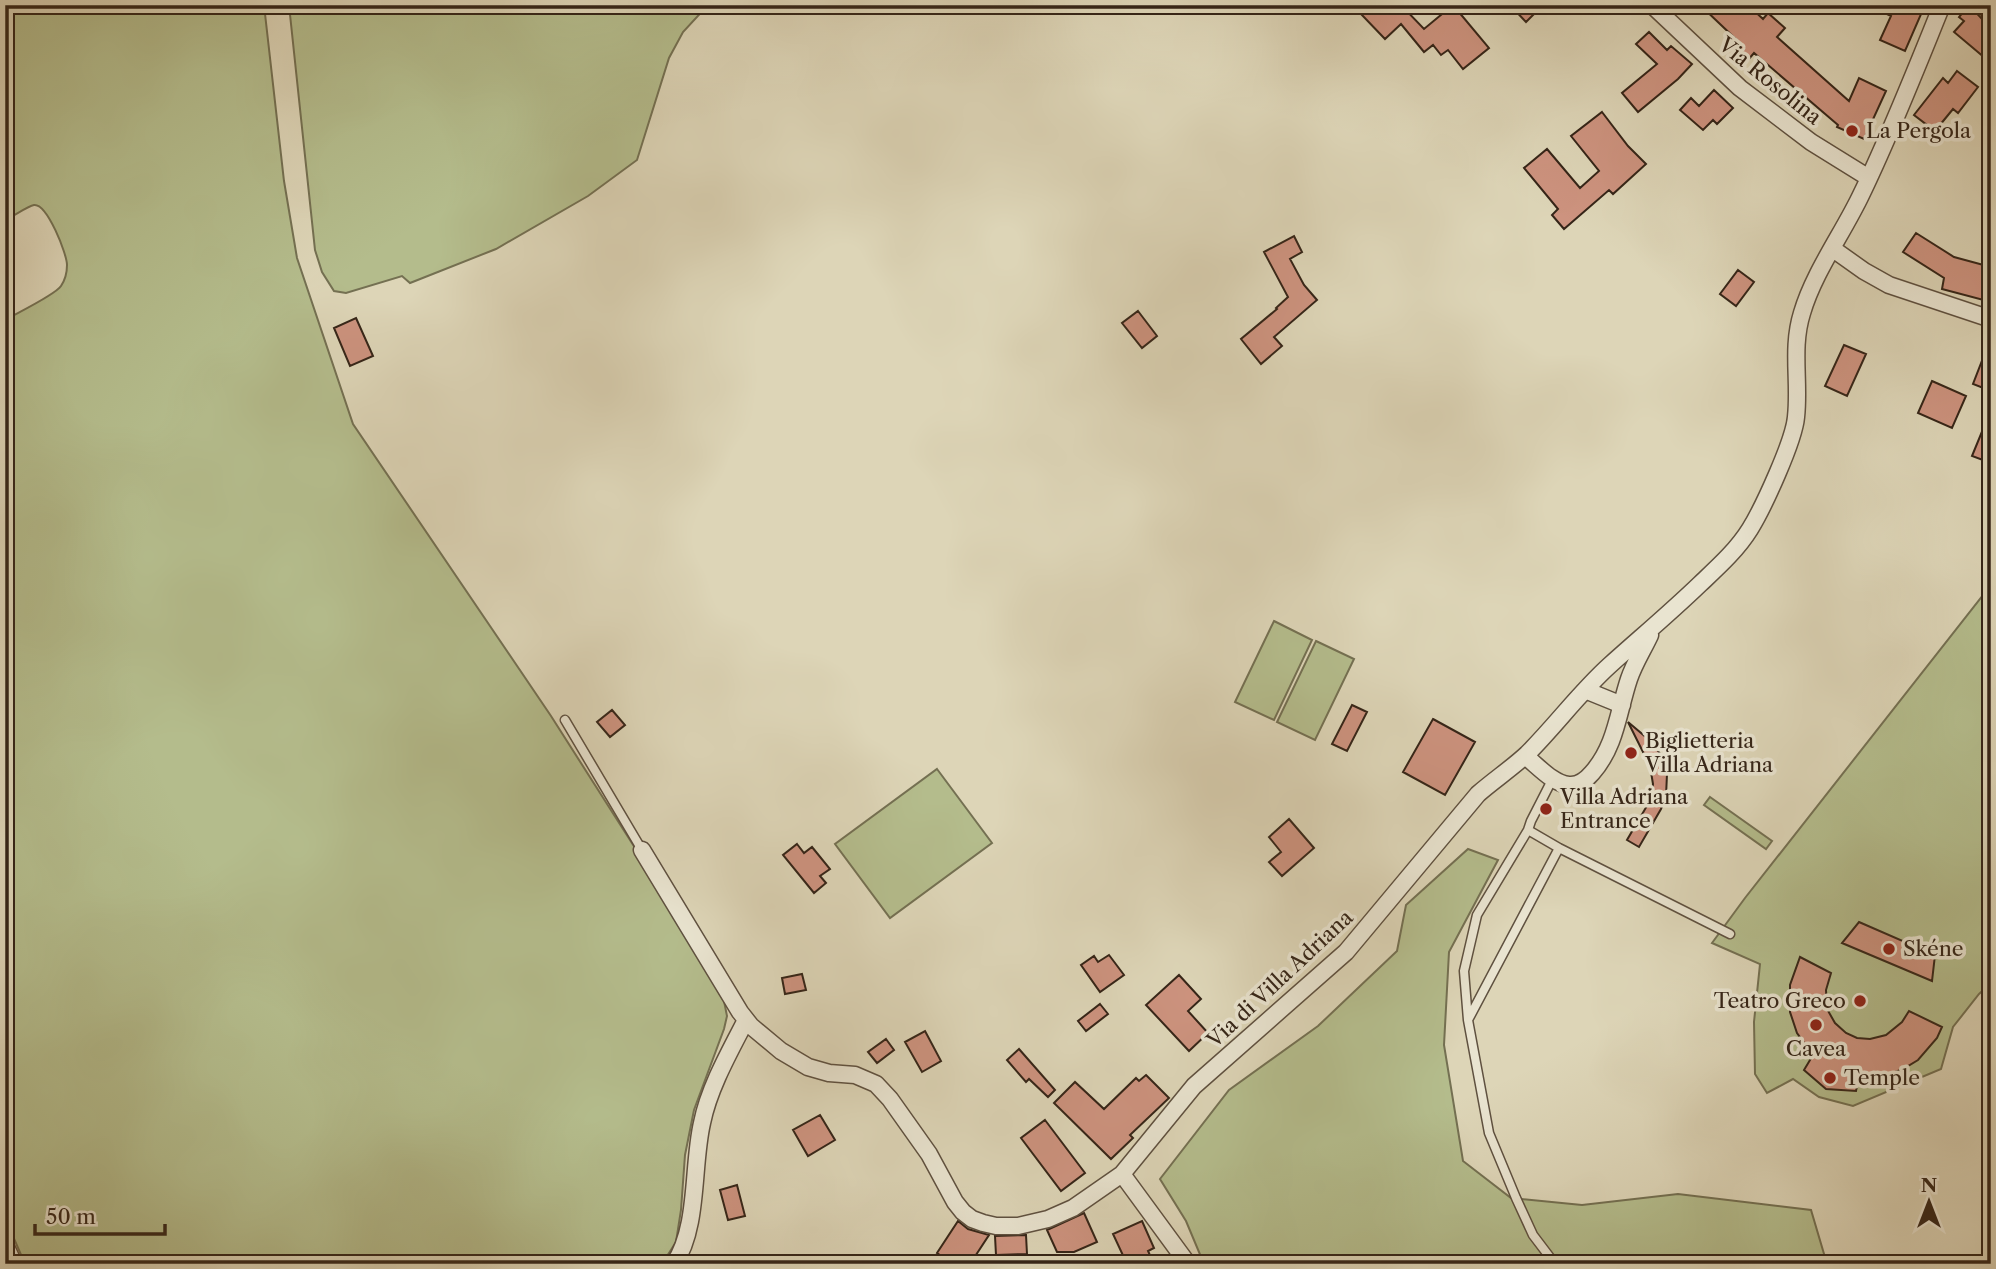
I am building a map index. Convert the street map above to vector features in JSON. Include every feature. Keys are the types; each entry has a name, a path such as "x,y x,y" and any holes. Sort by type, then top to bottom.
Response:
{"street":[{"name":"Via Rosolina","path":"1652,5 1740,88 1811,142 1869,178"},
{"name":"Via di Villa Adriana","path":"642,849 746,1020 796,1061 821,1071 855,1075 876,1084 890,1099 929,1154 959,1207 967,1215 978,1222 1011,1226 1048,1219 1073,1208 1122,1174 1195,1086 1346,952 1478,794 1525,756 1610,665 1654,628 1730,556 1748,533 1796,423 1795,348 1801,314 1815,281 1869,178 1942,5"},
{"path":"1982,5 1991,13"},
{"path":"1833,249 1889,285 1991,319"},
{"name":"Via di Villa Adriana","path":"1553,778 1567,785 1575,785 1586,780 1600,764 1616,732 1631,675 1654,628"},
{"path":"1585,690 1622,705"},
{"path":"1525,756 1553,778"},
{"path":"674,1264 682,1250 689,1227 704,1114 746,1020"},
{"path":"1122,1174 1188,1264"},
{"path":"5,1245 14,1264"}],"lane":[{"path":"565,720 642,849"},
{"path":"1553,778 1528,830 1477,915 1464,971 1468,1020 1489,1133 1534,1235 1555,1264"},
{"path":"1528,830 1730,934"},
{"path":"1468,1020 1559,848"}],"green space":[{"path":"5,5 264,5 284,181 297,258 353,424 551,716 637,851 724,1001 727,1016 724,1029 694,1110 685,1155 676,1242 662,1264 25,1264 5,1218 5,320 57,290 65,279 67,265 55,230 39,207 31,206 5,220"},
{"path":"289,5 708,5 683,32 669,58 637,160 588,196 496,249 410,283 402,276 346,293 334,291 322,272 315,250"},
{"path":"1991,585 1991,983 1953,1027 1941,1069 1853,1106 1819,1097 1793,1079 1767,1093 1755,1074 1754,1022 1760,964 1712,943"},
{"path":"1274,621 1312,640 1274,720 1235,702"},
{"path":"1316,641 1354,659 1315,740 1277,722"},
{"path":"937,769 992,843 890,918 835,844"},
{"path":"1710,797 1772,841 1766,849 1704,805"},
{"path":"1468,849 1498,860 1449,952 1444,1045 1463,1161 1511,1198 1582,1205 1678,1194 1811,1210 1827,1264 1204,1264 1186,1221 1160,1179 1229,1090 1318,1026 1397,951 1406,905"}],"building":[{"path":"1370,5 1401,5 1424,29 1453,5 1489,48 1463,69 1448,50 1441,55 1433,45 1424,52 1401,24 1385,39 1361,14"},
{"path":"1510,5 1543,5 1526,22"},
{"path":"1700,5 1748,5 1763,19 1768,13 1785,28 1777,37 1849,101 1859,78 1886,91 1864,139 1837,127 1838,125 1754,53 1748,60 1737,50 1741,44"},
{"path":"1869,5 1925,5 1905,51 1880,40 1891,16"},
{"path":"1969,5 1984,21 1991,23 1991,63 1954,32 1964,21 1959,17"},
{"path":"1649,32 1667,50 1671,46 1692,64 1638,112 1622,93 1657,64 1636,44"},
{"path":"1957,71 1978,87 1958,113 1953,109 1935,131 1914,115 1943,78 1948,83"},
{"path":"1714,90 1733,108 1717,124 1713,120 1703,130 1680,110 1691,98 1699,106"},
{"path":"1602,112 1628,146 1646,164 1613,194 1609,190 1564,229 1552,215 1558,209 1524,168 1547,149 1580,188 1599,171 1571,136"},
{"path":"1916,233 1954,257 1991,267 1991,302 1942,289 1944,278 1903,252"},
{"path":"1294,236 1302,252 1290,259 1304,285 1317,300 1274,337 1282,346 1261,364 1241,339 1288,297 1264,252"},
{"path":"1738,270 1754,282 1736,306 1720,294"},
{"path":"1138,311 1157,336 1142,348 1122,323"},
{"path":"356,318 373,356 350,366 334,328"},
{"path":"1991,340 1991,391 1973,384"},
{"path":"1844,345 1866,354 1847,396 1825,386"},
{"path":"1932,381 1966,396 1952,428 1918,413"},
{"path":"1991,412 1991,463 1972,456"},
{"path":"1352,705 1367,712 1347,751 1332,744"},
{"path":"612,710 625,725 610,737 597,722"},
{"path":"1433,719 1475,742 1445,795 1403,772"},
{"path":"1628,722 1654,744 1663,759 1667,774 1666,796 1639,847 1627,840 1651,799 1653,784 1650,766"},
{"path":"1289,819 1314,848 1282,876 1269,862 1281,852 1269,837"},
{"path":"797,844 804,853 812,847 830,869 820,876 826,883 814,893 783,855"},
{"name":"Skéne","path":"1859,922 1935,955 1932,981 1842,943"},
{"path":"1109,955 1124,975 1100,992 1081,965 1094,956 1098,962"},
{"name":"Cavea","path":"1800,957 1831,973 1826,990 1827,1009 1835,1023 1846,1033 1857,1038 1870,1039 1886,1035 1902,1022 1909,1011 1942,1027 1937,1038 1918,1060 1903,1069 1887,1075 1859,1077 1856,1091 1826,1089 1804,1070 1813,1055 1797,1033 1790,1012 1790,985"},
{"path":"802,974 806,990 785,994 782,978"},
{"path":"1179,975 1201,999 1188,1011 1208,1033 1189,1051 1146,1005"},
{"path":"1100,1004 1108,1014 1086,1031 1078,1021"},
{"path":"925,1031 941,1061 922,1072 905,1042"},
{"path":"886,1039 894,1050 877,1063 868,1052"},
{"path":"1019,1049 1055,1090 1048,1097 1029,1079 1026,1082 1007,1060"},
{"path":"1146,1075 1169,1098 1130,1135 1133,1138 1111,1159 1054,1103 1075,1082 1104,1109 1136,1078 1139,1081"},
{"path":"820,1115 835,1140 808,1156 793,1130"},
{"path":"1045,1120 1085,1173 1061,1191 1021,1138"},
{"path":"737,1185 745,1216 728,1220 720,1190"},
{"path":"1084,1213 1097,1242 1074,1252 1057,1252 1047,1230"},
{"path":"958,1221 968,1229 989,1235 970,1264 953,1264 937,1253"},
{"path":"1142,1221 1154,1248 1148,1251 1154,1264 1127,1264 1113,1234"},
{"path":"1026,1235 1027,1254 996,1255 995,1236"}],"place":[{"name":"La Pergola","path":"1852,131"},
{"name":"Biglietteria Villa Adriana","path":"1631,753"},
{"name":"Villa Adriana Entrance","path":"1546,809"},
{"name":"Skéne","path":"1889,949"},
{"name":"Teatro Greco","path":"1860,1001"},
{"name":"Cavea","path":"1816,1025"},
{"name":"Temple","path":"1830,1078"}]}
